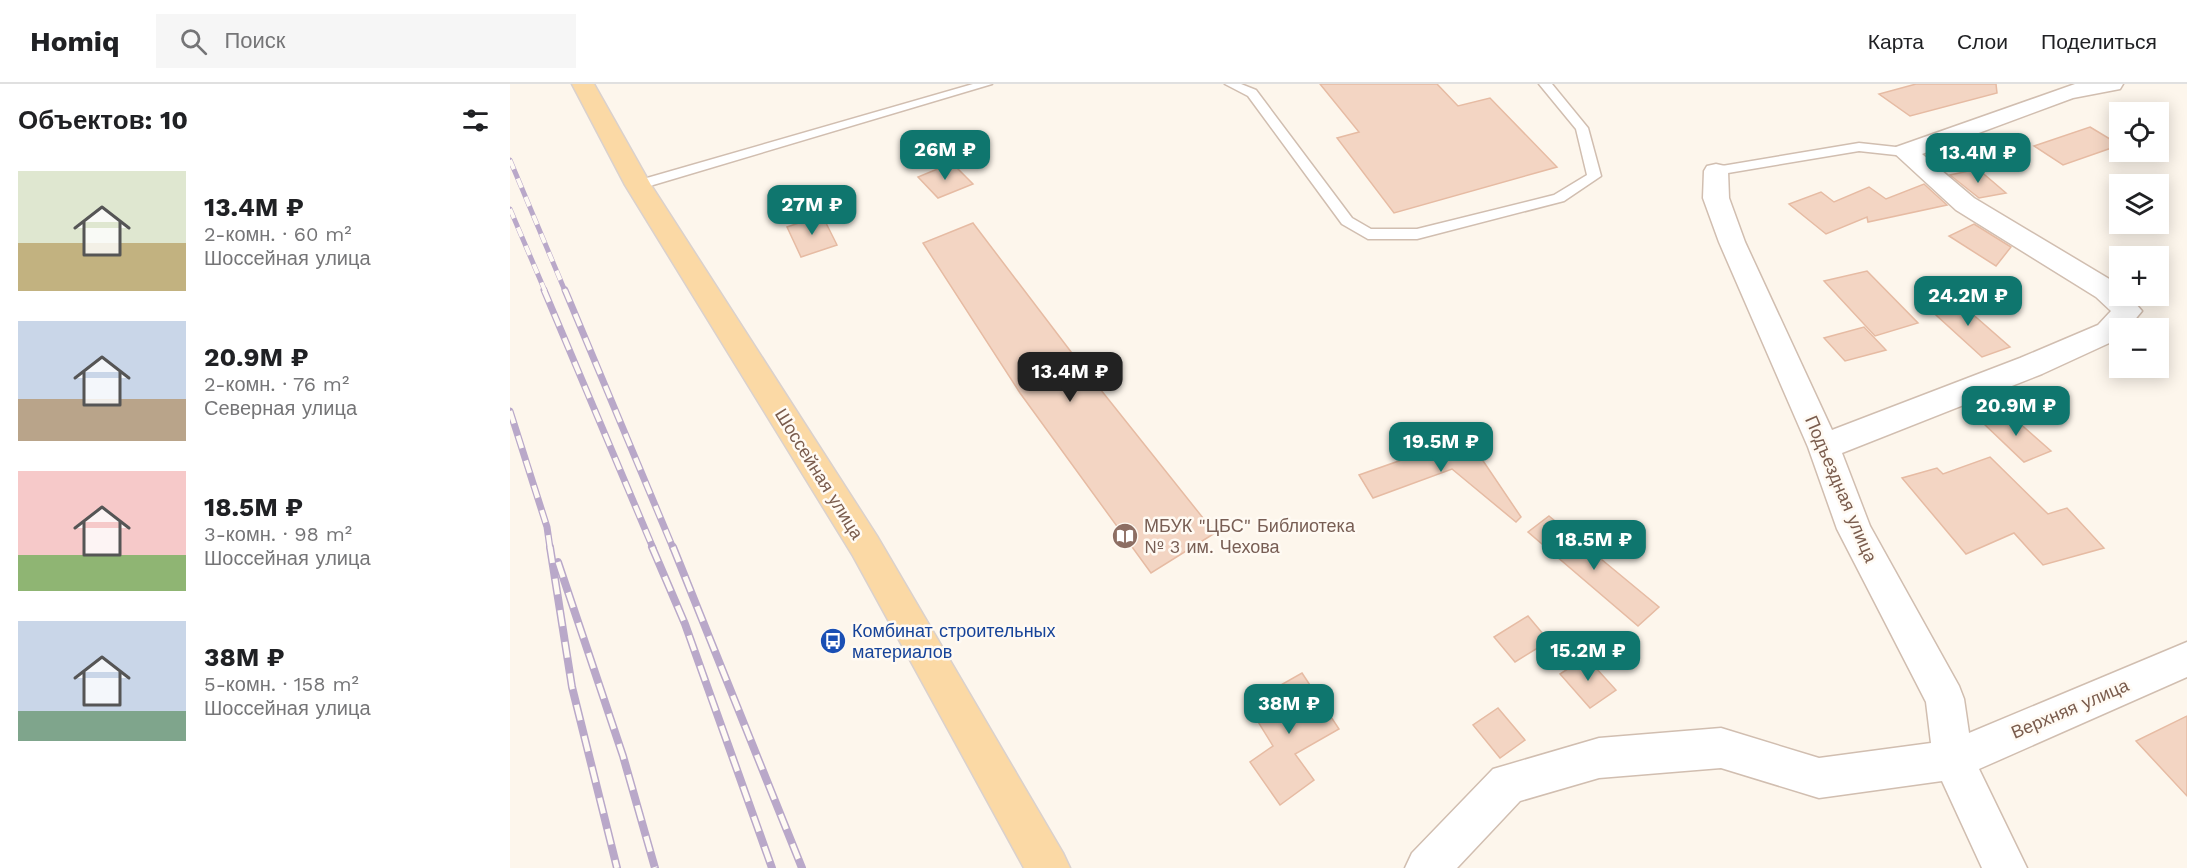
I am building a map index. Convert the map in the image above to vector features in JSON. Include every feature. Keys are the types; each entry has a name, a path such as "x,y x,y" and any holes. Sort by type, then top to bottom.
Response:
{"main road":[{"name":"Шоссейная улица","path":"583,84 638,185 865,546 1048,868"}],"street":[{"path":"1824,447 2031,366 2108,332 2128,311 2106,290 1965,204 1905,152 2068,92 2112,84"},
{"name":"Подъездная улица","path":"1716,171 1716,198 1732,242 1824,447 1854,530 1945,699 1953,760 2005,868"},
{"name":"Верхняя улица","path":"1953,760 2187,659"},
{"path":"1427,868 1508,784 1599,758 1721,748 1819,777 1953,760"}],"lane":[{"path":"638,185 986,84"},
{"path":"1231,84 1252,93 1347,221 1368,234 1417,234 1559,198 1594,176 1582,128 1545,84"},
{"path":"1716,171 1859,147 1905,152"}],"building":[{"path":"1320,84 1437,84 1458,106 1490,98 1557,167 1394,213 1337,138 1359,132"},
{"path":"1916,84 1996,84 1997,93 1910,116 1879,94"},
{"path":"2090,127 2109,138 2109,149 2063,165 2034,146"},
{"path":"952,163 973,184 938,198 918,177"},
{"path":"1978,169 2006,193 1979,198 1950,175"},
{"path":"1924,184 1947,205 1868,222 1867,217 1826,234 1789,204 1821,192 1834,202 1869,187 1886,199"},
{"path":"822,215 837,245 801,257 787,227"},
{"path":"973,223 1081,365 1215,533 1151,573 1020,393 923,243"},
{"path":"1974,224 2011,247 1996,266 1949,236"},
{"path":"1867,271 1918,323 1875,336 1824,281"},
{"path":"1953,297 2010,347 1982,357 1925,305"},
{"path":"1864,327 1886,350 1845,361 1824,338"},
{"path":"2008,413 2051,451 2024,462 1982,422"},
{"path":"1467,437 1521,517 1516,522 1452,469 1373,498 1359,475"},
{"path":"1990,457 2048,514 2067,508 2104,548 2043,565 2014,533 1966,554 1902,478 1937,468 1943,474"},
{"path":"1549,516 1659,607 1638,626 1528,532"},
{"path":"1528,616 1549,641 1515,662 1494,637"},
{"path":"1586,657 1616,690 1590,708 1560,674"},
{"path":"1302,673 1339,729 1295,754 1314,780 1280,805 1250,762 1273,746 1247,704"},
{"path":"1498,708 1525,740 1500,758 1473,725"},
{"path":"2187,716 2187,796 2136,741"}],"railway":[{"path":"510,160 565,291"},
{"path":"510,209 545,291"},
{"path":"544,290 653,548"},
{"path":"565,290 673,548"},
{"path":"510,411 547,527 550,548"},
{"path":"550,547 572,687 617,868"},
{"path":"652,547 685,624 772,868"},
{"path":"673,547 802,868"},
{"path":"558,562 623,756 655,868"}],"place":[{"name":"МБУК \"ЦБС\" Библиотека № 3 им. Чехова","path":"1125,536"},
{"name":"Комбинат строительных материалов","path":"833,641"}]}
